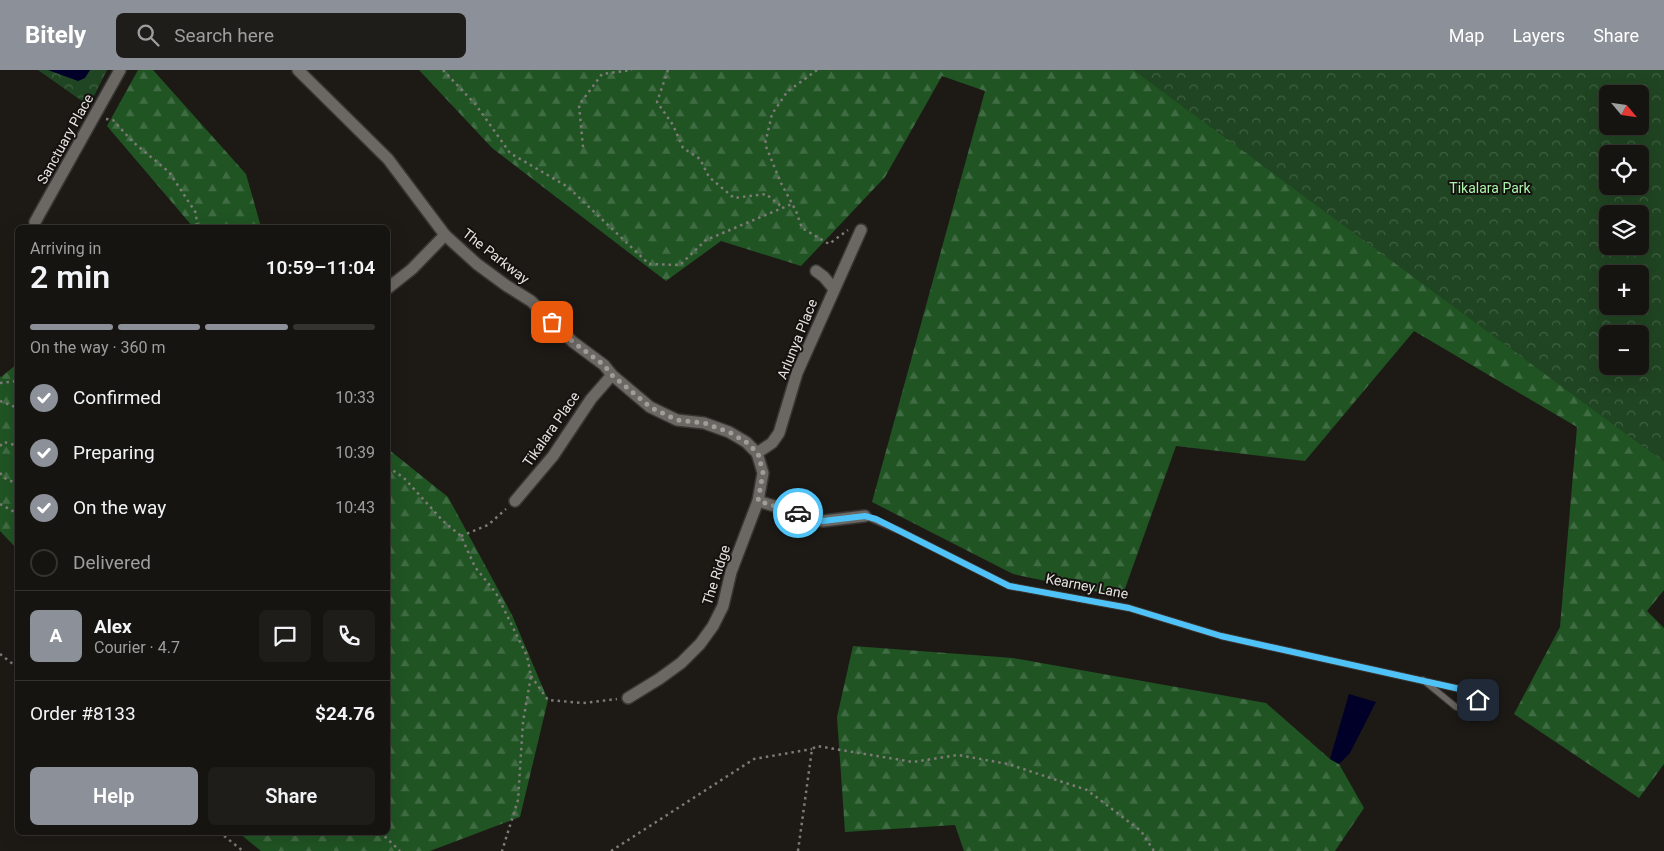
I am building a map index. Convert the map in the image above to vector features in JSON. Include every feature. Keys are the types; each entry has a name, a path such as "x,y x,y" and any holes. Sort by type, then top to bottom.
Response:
{"street":[{"name":"Sanctuary Place","path":"35,222 120,70"},
{"name":"The Parkway","path":"298,70 388,159 445,235 477,264 531,301 573,342 604,365 612,375 650,407 677,420 704,423 729,432 746,442 758,453"},
{"name":"Arlunya Place","path":"758,453 772,443 779,433 797,373 861,230"},
{"path":"390,286 412,269 445,235"},
{"path":"816,272 824,277 834,289"},
{"name":"Tikalara Place","path":"515,501 553,456 591,399 612,375"},
{"name":"The Ridge","path":"628,698 681,663 700,644 714,626 723,606 731,572 758,501 763,473 758,453"},
{"name":"Kearney Lane","path":"758,501 823,521 865,516"}],"lane":[{"name":"Kearney Lane","path":"865,516 900,531 1009,586 1129,608 1221,636 1423,680 1478,693 1478,700 1466,710 1456,707 1423,680"}],"path":[{"path":"443,70 476,105 510,153 568,187 649,264 680,264 706,240 792,204"},
{"path":"583,147 579,105 602,74 632,70"},
{"path":"668,70 657,102 673,125 683,148 700,159 709,177 734,198 766,194 783,208"},
{"path":"817,70 788,92 772,114 765,144 780,183 792,204 802,228 829,244 850,228 861,230"},
{"path":"94,117 113,120 134,142 170,172 196,213 197,225"},
{"path":"0,383 15,381"},
{"path":"0,401 15,407"},
{"path":"0,446 4,442 15,445"},
{"path":"390,468 404,478 443,521 461,536 475,567 496,593 527,656 530,676 523,722 518,800 502,851"},
{"path":"0,473 7,480 15,482"},
{"path":"461,536 488,524 515,501"},
{"path":"0,504 15,512"},
{"path":"0,654 15,666"},
{"path":"530,676 548,700 583,702 628,698"},
{"path":"611,851 754,759 812,749 817,746 913,762 958,755 1008,764 1087,790 1141,831 1154,851"},
{"path":"798,851 812,749"},
{"path":"223,835 243,851"},
{"path":"383,835 400,851"}],"green space":[{"path":"38,70 107,70 89,106"},
{"path":"138,70 153,70 246,174 260,225 191,225 107,126"},
{"path":"419,70 1664,70 1664,590 1647,611 1664,628 1664,764 1639,798 1514,714 1560,627 1577,427 1414,331 1305,461 1176,446 1122,597 1013,574 872,502 985,91 942,76 885,177 801,266 721,241 666,281 492,148"},
{"name":"Tikalara Park","path":"1133,70 1664,70 1664,462"},
{"path":"15,366 15,547 0,531 1,377"},
{"path":"390,451 448,497 512,615 548,700 520,817 430,851 261,851 241,835 390,835"},
{"path":"853,646 1013,658 1266,703 1330,759 1339,764 1364,808 1335,851 964,851 955,825 845,832 837,717"}],"water":[{"path":"48,70 90,70 85,78 78,81"},
{"path":"1349,694 1376,702 1350,753 1339,764 1330,759"}],"way so far":[{"path":"552,322 573,342 604,365 612,375 650,407 677,420 704,423 729,432 746,442 758,453 763,473 758,501 798,513"}],"route":[{"path":"798,513 823,521 865,516 876,519 1009,586 1129,608 1221,636 1478,693 1478,700"}]}
